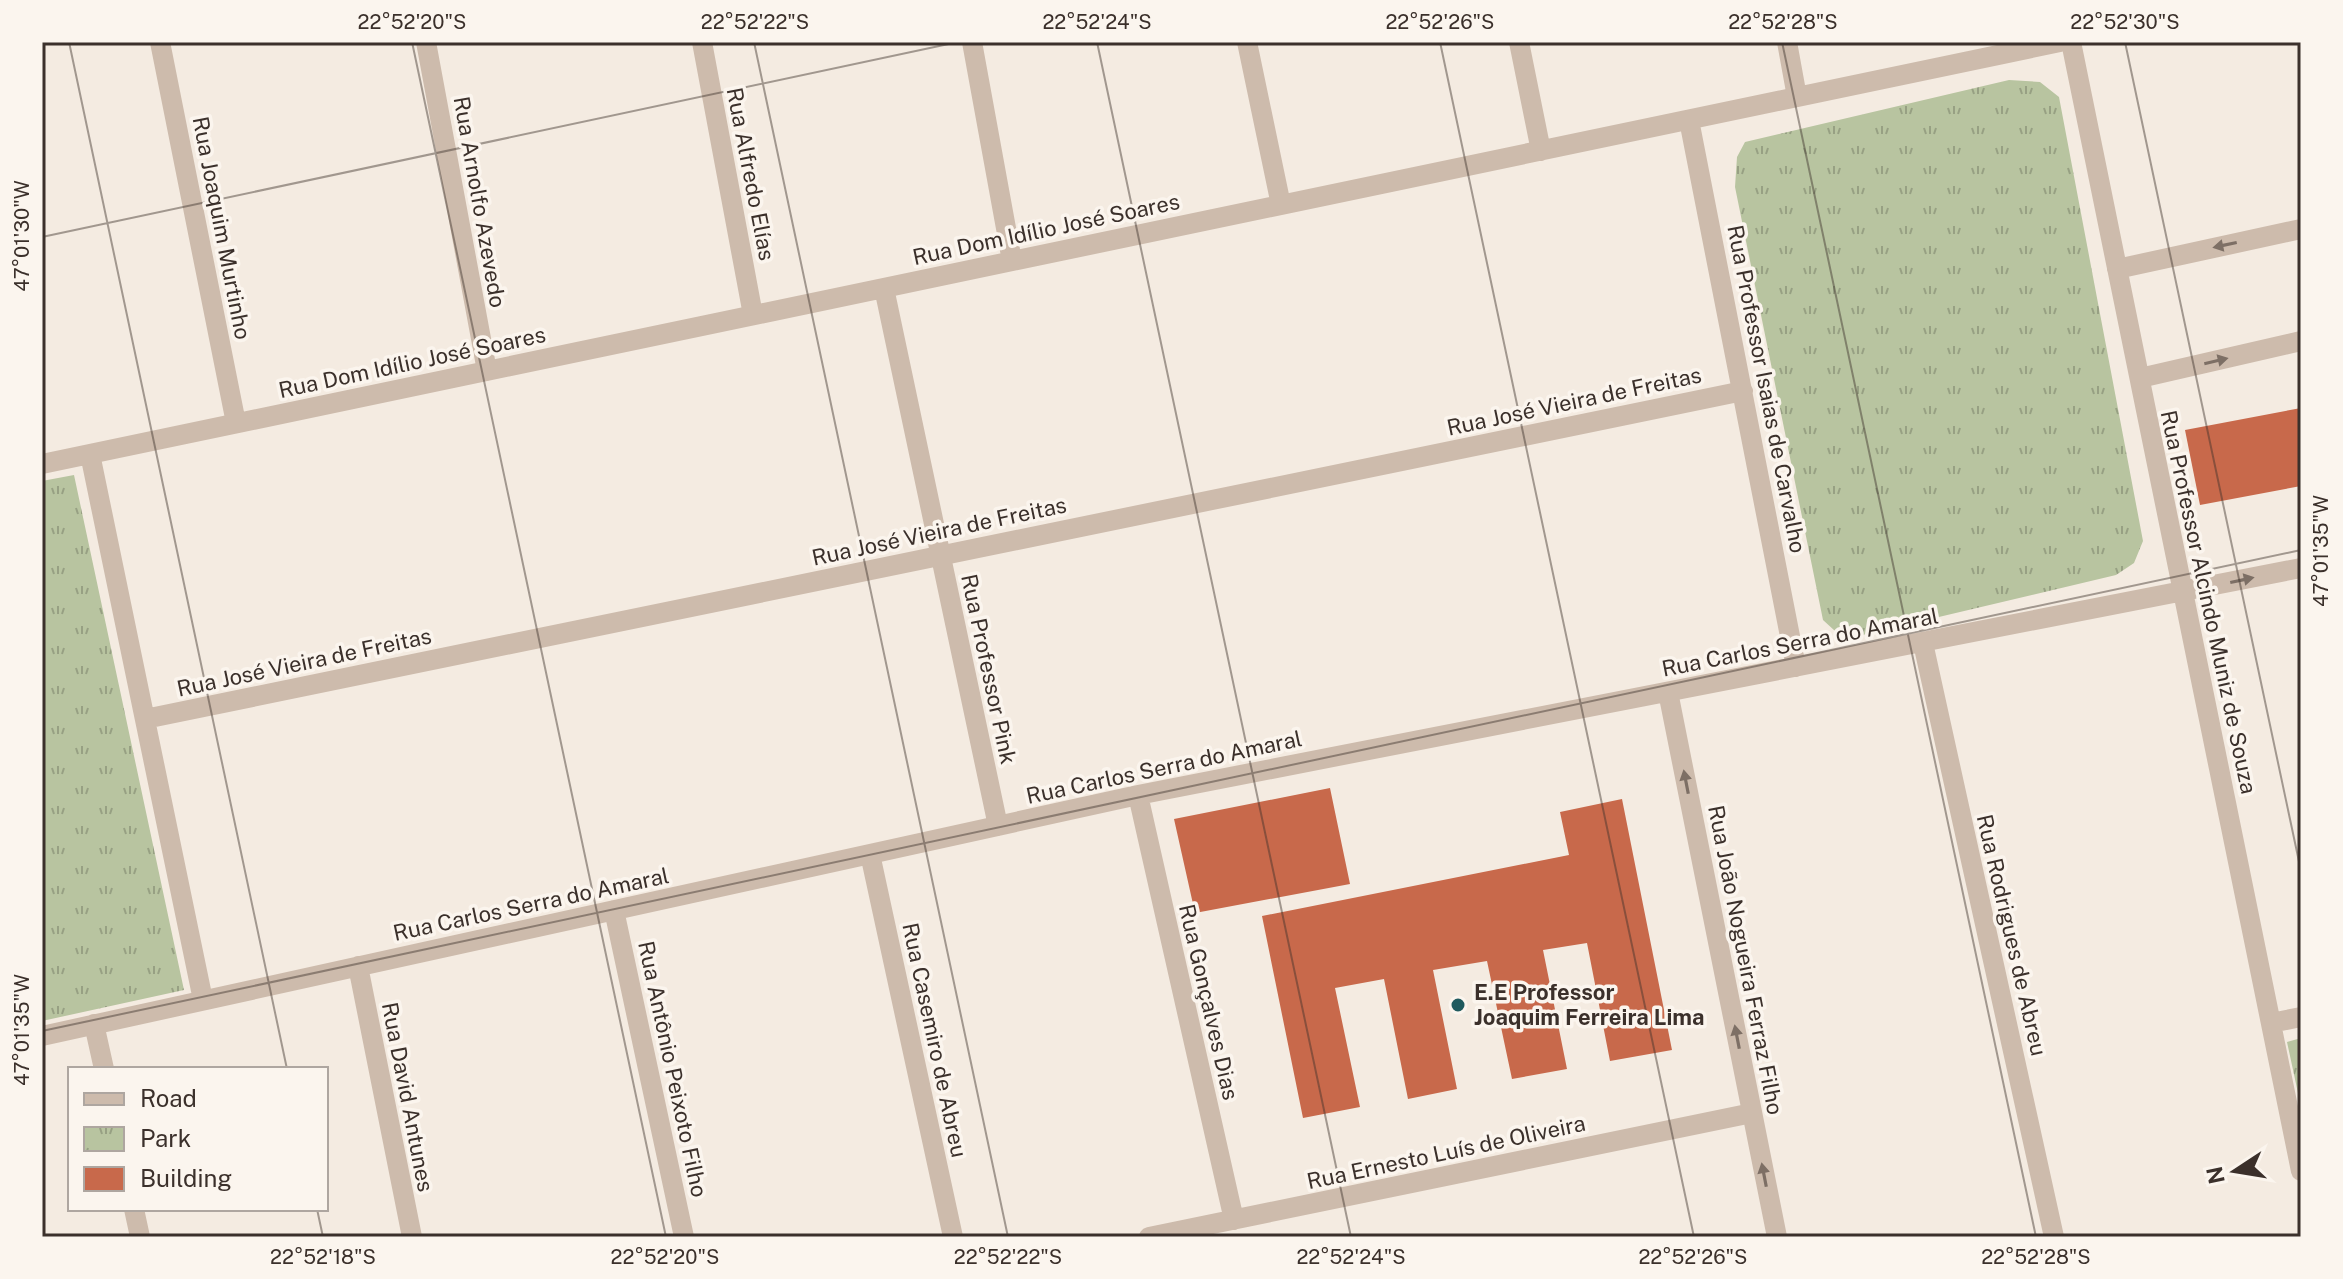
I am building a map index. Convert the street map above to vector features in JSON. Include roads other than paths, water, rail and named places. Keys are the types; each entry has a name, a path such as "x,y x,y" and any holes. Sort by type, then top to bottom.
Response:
{"street":[{"name":"Rua Joaquim Murtinho","path":"160,42 236,423"},
{"name":"Rua Arnolfo Azevedo","path":"426,42 487,371"},
{"name":"Rua Alfredo Elías","path":"702,42 753,315"},
{"path":"972,42 1012,261"},
{"path":"1247,42 1281,205"},
{"path":"1519,42 1541,151"},
{"path":"1787,42 1797,97"},
{"name":"Rua Dom Idílio José Soares","path":"42,464 2060,42"},
{"name":"Rua Professor Alcindo Muniz de Souza","path":"2071,42 2301,1171"},
{"name":"Rua Professor Isaias de Carvalho","path":"1689,120 1796,667"},
{"path":"2117,269 2301,229"},
{"name":"Rua Professor Pink","path":"884,288 998,826"},
{"path":"2140,378 2301,341"},
{"name":"Rua José Vieira de Freitas","path":"145,719 1743,391"},
{"path":"90,454 203,1000"},
{"name":"Rua Carlos Serra do Amaral","path":"42,1036 1138,795 2301,568"},
{"name":"Rua Rodrigues de Abreu","path":"1923,643 2054,1237"},
{"name":"Rua João Nogueira Ferraz Filho","path":"1668,692 1777,1237"},
{"name":"Rua Gonçalves Dias","path":"1138,795 1234,1220"},
{"name":"Rua Casemiro de Abreu","path":"870,854 953,1237"},
{"name":"Rua Antônio Peixoto Filho","path":"614,910 684,1237"},
{"name":"Rua David Antunes","path":"358,966 412,1237"},
{"path":"2271,1023 2301,1017"},
{"path":"94,1024 104,1067"},
{"name":"Rua Ernesto Luís de Oliveira","path":"1149,1237 1752,1113"},
{"path":"134,1211 140,1237"}],"place":[{"name":"E.E Professor Joaquim Ferreira Lima","path":"1458,1005"}]}
